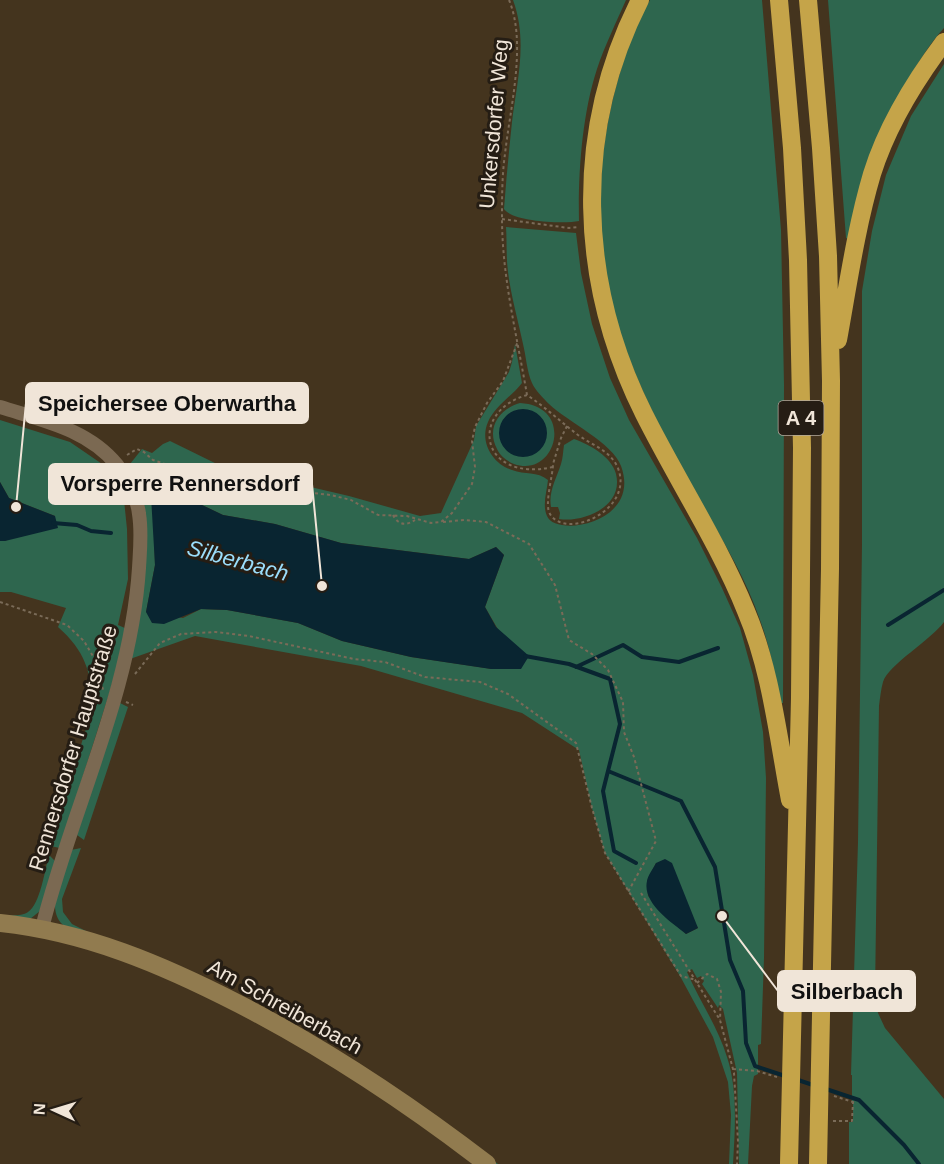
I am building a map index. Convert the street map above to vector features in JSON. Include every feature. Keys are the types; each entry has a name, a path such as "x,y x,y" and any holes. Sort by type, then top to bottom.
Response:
{"highway":[{"path":"640,0 621,41 602,103 593,165 592,225 595,262 609,324 626,375 644,414 729,574 757,642 770,694 796,837"},
{"name":"A 4","path":"779,0 792,148 801,354 802,570 789,1164"},
{"name":"A 4","path":"808,0 822,169 831,381 830,581 818,1164"},
{"path":"831,381 861,214 873,173 895,120 927,64 944,42"}],"street":[{"name":"Rennersdorfer Hauptstraße","path":"0,407 77,433 97,445 115,462 125,476 134,493 139,512 137,598 125,659 42,928"},
{"name":"Am Schreiberbach","path":"0,923 42,928 82,938 144,959 203,986 340,1061 487,1164"}],"path":[{"name":"Unkersdorfer Weg","path":"509,0 515,15 517,58 504,158 502,219 505,272 527,394"},
{"path":"502,219 569,228 592,225"},
{"path":"441,522 452,513 472,484 475,468 472,441 475,427 487,403 503,381 518,341"},
{"path":"553,467 532,470 509,466 499,460 491,449 489,438 493,423 498,413 515,398 527,394 610,456 617,467 620,478 616,500 609,509 583,522 557,521 549,513 553,467 567,426"},
{"path":"137,449 153,460 183,470 216,472 242,477 259,486 331,495 351,500 378,514 431,523 464,520 486,522 529,544 555,585 569,640 592,654 608,670 623,702 624,732 634,757 656,841 628,892"},
{"path":"393,515 400,524 410,523 416,519"},
{"path":"0,602 67,625 84,641 97,663 104,692 108,682"},
{"path":"134,675 160,643 181,634 216,632 249,636 354,659 385,662 425,677 480,682 502,690 576,743 591,808 605,853 681,976 697,981"},
{"path":"641,893 720,1020 733,1069 738,1141 737,1164"},
{"path":"697,981 707,974 717,979 721,992 720,1020"},
{"path":"733,1069 757,1071"},
{"path":"849,1121 852,1121 853,1102"}],"green space":[{"path":"513,0 626,0 600,60 588,105 580,164 579,221 551,222 528,219 517,217 504,209 521,46"},
{"path":"650,0 762,0 781,230 784,385 783,703 780,703 764,630 748,589 647,400 621,335 608,286 600,209 606,133 622,65"},
{"path":"828,0 944,0 944,28 912,73 889,113 858,194 848,239 846,238"},
{"path":"944,64 944,622 930,637 901,660 883,682 879,706 875,994 878,1013 885,1028 944,1099 944,1164 849,1164 849,1122 853,1122 851,1075 858,842 862,544 862,291 872,231 886,175 911,116"},
{"path":"506,227 576,233 581,273 592,324 610,378 629,420 697,538 722,588 740,628 753,675 763,732 766,778 761,1044 758,1045 758,1074 754,1076 752,1086 748,1164 739,1164 737,1073 723,1009 719,1005 718,1008 702,984 704,981 701,976 697,978 692,969 687,972 719,1035 727,1057 733,1083 735,1110 733,1164 729,1164 731,1115 728,1082 713,1037 680,976 605,853 579,750 522,713 361,666 195,636 130,659 144,577 126,469 142,449 152,453 170,441 221,466 349,496 420,516 441,513 474,440 476,426 509,372 515,344 522,383 495,411 488,422 485,437 494,457 505,467 540,475 548,480 545,507 547,516 554,523 580,525 595,521 609,513 620,501 624,485 621,466 616,457 600,441 549,404 532,383 509,281","holes":["181,495 223,515 275,524 341,543 469,559 496,547 504,555 485,607 521,669 492,669 411,657 342,641 298,623 227,610 201,609 183,618 146,612 155,565 154,530","656,863 698,928 686,934 648,896 647,881"]},
{"path":"520,403 538,407 549,416 554,428 554,440 549,452 541,461 529,466 514,464 506,460 498,452 493,434 496,420 506,410"},
{"path":"0,420 70,442 105,466 124,500 128,579 118,625 127,629 110,691 60,848 50,846 93,706 90,682 80,653 58,627 66,608 11,592 0,592 0,541 5,541 55,516 9,498 0,482"},
{"path":"574,439 593,448 610,462 616,474 617,485 614,495 600,510 580,518 559,519 558,507 551,507 553,485 562,462 564,445"},
{"path":"118,702 128,707 84,840 77,835"},
{"path":"81,848 62,899 63,912 72,924 90,933 145,952 207,980 324,1042 402,1094 498,1164 493,1164 375,1079 250,1005 152,959 66,927 57,915 56,897 71,850"},
{"path":"49,855 56,862 40,911 30,919 0,915 22,915 32,908 39,895"}],"water":[{"path":"523,409 540,416 547,433 540,450 523,457 506,450 499,433 506,416"},
{"path":"0,482 9,498 55,516 58,528 0,541"},
{"path":"160,490 181,495 223,515 275,524 341,543 469,559 496,547 504,555 485,607 496,627 529,656 521,669 491,669 411,657 342,641 298,623 227,610 201,609 164,624 152,623 146,612 155,565 151,496"},
{"path":"665,859 672,863 698,928 686,934 659,911 649,897 648,879 656,863"}],"waterway":[{"name":"Silberbach","path":"53,523 77,525 91,531 111,533"},
{"path":"888,625 944,590"},
{"path":"576,667 623,645 642,657 679,662 718,648"},
{"name":"Silberbach","path":"525,656 569,664 610,679 620,724 608,771 681,801 715,867 730,960 743,991 746,1043 755,1066 785,1076"},
{"path":"608,771 603,791 614,851 636,863"},
{"name":"Silberbach","path":"798,1080 813,1085"},
{"name":"Silberbach","path":"826,1089 859,1100 904,1145 919,1164"}],"place":[{"name":"Speichersee Oberwartha","path":"16,507"},
{"name":"Vorsperre Rennersdorf","path":"322,586"},
{"name":"Silberbach","path":"722,916"}]}
